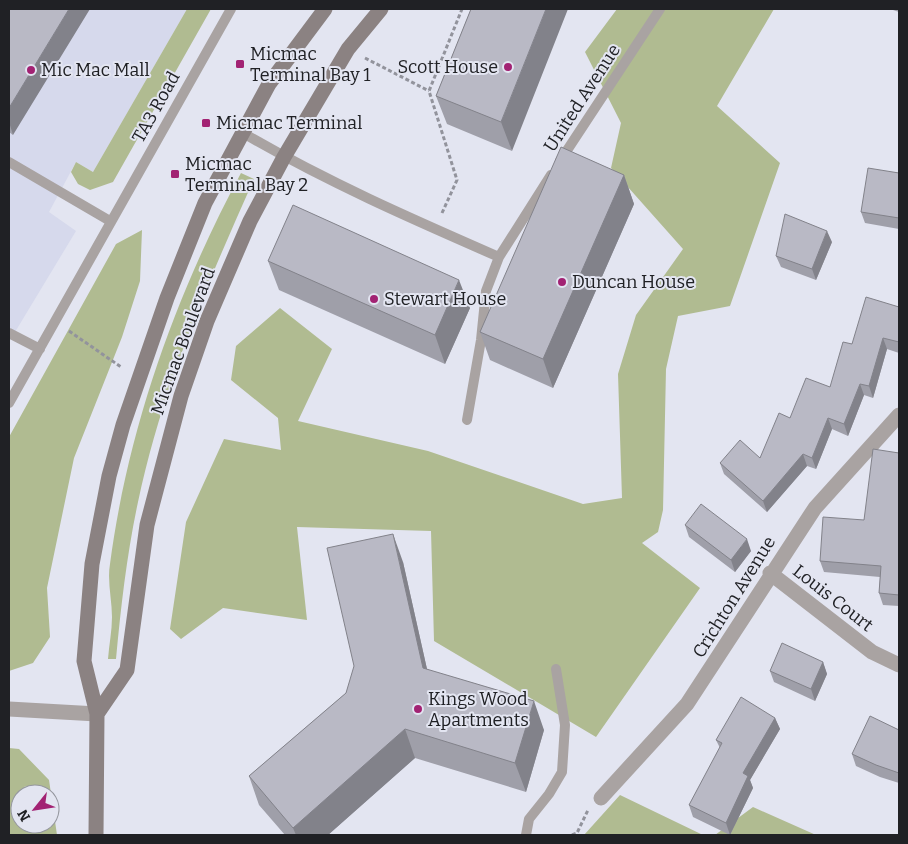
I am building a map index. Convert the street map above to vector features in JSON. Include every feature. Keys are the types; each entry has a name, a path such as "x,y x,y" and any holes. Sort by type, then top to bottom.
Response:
{"street":[{"name":"Micmac Boulevard","path":"96,835 97,714 84,661 92,564 109,476 138,380 167,298 206,203 269,84 325,9"},
{"name":"Micmac Boulevard","path":"97,714 127,670 146,525 181,396 208,321 250,221 284,157 348,49 381,9"},
{"name":"Crichton Avenue","path":"601,798 687,704 711,669 770,573 814,508 899,415"},
{"name":"Louis Court","path":"770,573 872,652 899,665"},
{"path":"9,709 97,714"}],"lane":[{"name":"TA3 Road","path":"9,403 40,349 54,320 231,9"},
{"name":"United Avenue","path":"467,420 481,340 486,291 499,257 660,9"},
{"path":"243,133 284,157 435,229 499,257"},
{"path":"9,162 110,221"},
{"path":"9,333 40,349"},
{"path":"526,835 529,819 549,794 562,772 565,725 556,669"}],"path":[{"path":"435,229 457,180 429,91 462,9"},
{"path":"348,49 429,91"},
{"path":"54,320 138,380"},
{"path":"572,835 577,833 588,809 601,798"}],"shaded area":[{"name":"Mic Mac Mall","path":"9,9 187,9 93,172 76,162 49,212 76,231 9,342"}],"green space":[{"path":"187,9 211,9 113,182 90,190 78,184 71,172 76,162 93,172"},
{"path":"617,9 774,9 717,106 780,163 730,306 678,316 666,369 663,510 658,532 642,543 700,588 596,737 434,641 431,531 297,527 307,620 223,608 181,639 170,629 186,522 224,439 281,450 278,418 231,380 236,346 280,308 332,349 298,421 428,451 583,504 622,498 618,374 636,315 683,249 611,168 621,123 585,52"},
{"path":"241,173 254,179 219,258 187,338 160,419 148,460 134,521 116,659 108,659 112,628 110,564 118,513 142,412 176,314 217,219"},
{"path":"142,230 140,281 122,337 74,458 47,588 50,637 33,663 9,671 9,437 116,244"},
{"path":"9,748 19,749 49,780 50,784 10,784 10,834 57,835 9,835"},
{"path":"620,795 703,835 584,835"},
{"path":"753,807 816,835 715,835"}],"building":[{"path":"9,9 69,9 9,108"},
{"path":"471,9 546,9 501,122 436,96"},
{"name":"Duncan House","path":"561,147 624,175 543,359 480,332"},
{"path":"868,168 899,173 899,218 861,212"},
{"path":"293,205 459,280 435,335 268,261"},
{"path":"785,214 827,231 812,269 776,256"},
{"path":"866,297 899,307 899,342 883,338 869,386 860,384 844,424 828,418 812,458 803,454 763,501 720,463 740,440 760,458 779,413 790,418 806,378 830,387 843,342 852,344"},
{"path":"873,449 899,453 899,595 879,593 881,566 820,561 823,517 864,520"},
{"path":"701,504 747,539 731,560 685,525"},
{"name":"Kings Wood Apartments","path":"393,534 423,668 534,701 515,763 405,729 293,828 249,776 346,693 354,666 327,548"},
{"path":"782,643 823,662 811,689 770,671"},
{"path":"741,697 775,718 743,773 748,776 726,823 689,805 722,743 716,740"},
{"path":"870,716 899,730 899,773 852,754"}],"place":[{"name":"Micmac Terminal Bay 1","path":"240,64"},
{"name":"Scott House","path":"508,67"},
{"name":"Mic Mac Mall","path":"31,70"},
{"name":"Micmac Terminal","path":"206,123"},
{"name":"Micmac Terminal Bay 2","path":"175,174"},
{"name":"Duncan House","path":"562,282"},
{"name":"Stewart House","path":"374,299"},
{"name":"Kings Wood Apartments","path":"418,709"}]}
